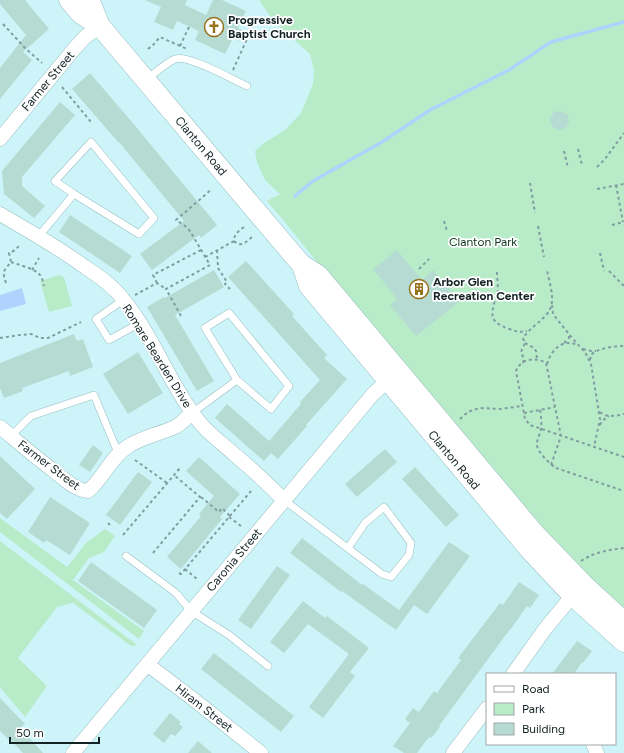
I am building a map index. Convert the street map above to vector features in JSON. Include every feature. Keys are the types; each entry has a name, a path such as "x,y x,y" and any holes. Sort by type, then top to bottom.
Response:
{"main road":[{"name":"Clanton Road","path":"69,0 81,14 100,26"},
{"name":"Clanton Road","path":"88,0 100,26 302,266 308,286 393,376 530,550 578,590 624,622"},
{"name":"Clanton Road","path":"578,590 624,642"}],"street":[{"name":"Farmer Street","path":"0,139 74,49 100,26"},
{"name":"Romare Bearden Drive","path":"0,214 66,254 106,282 126,299 192,413 206,430 284,500"},
{"name":"Caronia Street","path":"73,753 373,394 393,376"},
{"name":"Farmer Street","path":"5,431 34,456 72,485 88,491 94,487 118,453 128,446 177,426 192,413"},
{"path":"515,673 545,629 578,590"},
{"name":"Hiram Street","path":"147,664 261,753"},
{"path":"453,753 486,709"}],"lane":[{"path":"145,80 170,62 183,58 247,86"},
{"path":"91,142 154,218 139,234 74,194 55,181 91,142"},
{"path":"38,237 74,194"},
{"path":"126,299 96,319 109,340 140,323"},
{"path":"229,313 290,386 271,409 237,380 205,328 229,313"},
{"path":"192,413 237,380"},
{"path":"5,431 31,416 94,395 118,453"},
{"path":"284,500 382,574 391,577 409,555 411,543 384,507 365,523 348,548"},
{"path":"126,556 176,593 191,611 229,635 268,666"}],"path":[{"path":"4,24 24,48 42,63"},
{"path":"180,46 189,27"},
{"path":"233,70 247,39 242,36"},
{"path":"148,49 160,37 193,52"},
{"path":"62,87 91,122"},
{"path":"597,167 605,159 624,133"},
{"path":"578,149 582,165"},
{"path":"564,151 568,168"},
{"path":"530,183 535,213"},
{"path":"597,189 624,184"},
{"path":"612,225 624,222 616,185"},
{"path":"166,289 210,265 190,231 176,220 212,189"},
{"path":"444,222 447,231"},
{"path":"538,226 544,257"},
{"path":"234,241 236,233 244,227"},
{"path":"234,241 239,245 243,244 252,237"},
{"path":"205,257 234,241"},
{"path":"6,283 3,274 11,262 9,252 12,252 19,246"},
{"path":"181,316 166,289 157,283 153,275 201,250"},
{"path":"217,250 218,268 227,282 225,284 230,289"},
{"path":"600,253 604,271"},
{"path":"32,270 39,258"},
{"path":"419,269 429,259"},
{"path":"11,262 39,274 42,278 44,286"},
{"path":"547,270 553,314 579,346"},
{"path":"609,271 624,286"},
{"path":"497,272 498,291 493,310 493,318 495,322 499,325 519,332 529,331"},
{"path":"126,299 157,283"},
{"path":"524,338 529,331 545,317 552,305"},
{"path":"0,338 31,334 40,338 48,338 81,322"},
{"path":"519,332 524,338 525,343 521,352 524,359 523,363"},
{"path":"547,365 550,355 569,338 568,334"},
{"path":"563,344 573,342 586,350 597,351 624,344"},
{"path":"525,343 534,348 536,351 537,360"},
{"path":"582,348 590,361 600,419 594,447"},
{"path":"590,361 593,354 597,351"},
{"path":"533,359 536,356"},
{"path":"551,465 561,436 547,365 545,362 533,359 527,360 516,369 526,422 541,429 561,436 624,457"},
{"path":"545,362 549,359"},
{"path":"459,420 468,412 480,408 500,409 522,406"},
{"path":"524,413 555,407"},
{"path":"598,409 604,416 624,414"},
{"path":"540,410 541,429 537,448 551,465 624,491"},
{"path":"599,426 609,416"},
{"path":"135,460 167,483"},
{"path":"123,534 180,468"},
{"path":"174,475 219,512 222,508 241,526"},
{"path":"179,573 180,574 185,569 251,490"},
{"path":"153,554 200,497"},
{"path":"579,563 592,554 624,548"},
{"path":"185,569 197,579"}],"green space":[{"name":"Clanton Park","path":"259,0 624,0 624,612 580,572 378,338 267,201 280,194 265,180 257,162 255,151 264,143 285,130 301,113 313,84 314,70 310,54 274,22"},
{"path":"59,275 64,277 72,306 49,312 40,281"},
{"path":"0,518 67,567 86,543 105,529 115,536 104,552 89,558 73,580 144,631 139,639 0,532"},
{"path":"0,541 137,645 131,646 73,603 57,607 18,658 47,686 25,717 0,687"}],"water":[{"path":"22,288 26,304 0,311 0,295"}],"building":[{"path":"0,0 25,0 49,29 23,52 32,60 0,99 0,68 26,35 0,4"},
{"name":"Progressive Baptist Church","path":"145,0 187,0 185,5 206,15 213,0 222,0 246,11 238,28 244,31 239,41 233,38 225,54 195,40 199,31 177,21 173,30 154,22 161,7"},
{"path":"90,73 217,225 201,238 199,235 152,270 140,254 184,221 119,142 72,89"},
{"path":"60,102 75,115 22,177 22,186 45,206 34,218 4,194 2,171"},
{"path":"561,111 568,115 569,122 566,128 558,130 552,126 550,119 554,112"},
{"path":"70,215 132,256 120,273 59,232"},
{"name":"Arbor Glen Recreation Center","path":"397,250 422,280 433,270 460,301 416,336 390,305 397,299 373,269"},
{"path":"246,261 294,314 292,316 327,355 324,358 347,379 278,459 271,453 264,461 215,418 227,404 269,441 301,404 300,402 320,380 228,277"},
{"path":"214,270 224,287 175,315 214,381 197,391 147,307"},
{"path":"74,334 77,341 83,339 93,367 70,376 69,371 22,388 23,391 4,398 0,388 0,363"},
{"path":"138,352 163,393 128,414 103,374"},
{"path":"93,445 103,453 90,472 79,465"},
{"path":"385,449 397,462 357,497 345,484"},
{"path":"0,456 35,489 7,519 0,513"},
{"path":"199,457 240,494 220,517 222,519 181,569 167,557 201,516 199,514 214,496 186,471"},
{"path":"415,467 459,515 446,527 402,479"},
{"path":"138,472 152,482 120,525 106,515"},
{"path":"50,497 90,523 70,555 46,540 44,543 28,532"},
{"path":"302,538 362,585 363,584 399,610 449,542 470,556 427,614 414,605 396,630 342,591 341,592 290,553"},
{"path":"91,562 157,610 144,628 78,581"},
{"path":"277,566 290,575 251,629 238,620"},
{"path":"519,582 539,595 530,608 527,606 439,726 440,727 431,738 429,737 417,753 404,753 393,746 410,723 405,719 413,708 419,712 434,691 437,693 461,660 458,658 500,603 503,605"},
{"path":"303,601 325,618 327,616 369,648 350,672 355,676 323,718 309,707 349,654 308,624 284,653 270,642"},
{"path":"577,641 592,651 575,673 553,673"},
{"path":"214,653 294,716 281,732 201,669"},
{"path":"0,698 25,724 20,728 43,753 23,753 0,731"},
{"path":"170,713 181,722 179,724 183,727 175,736 171,734 164,743 153,734"},
{"path":"198,741 212,753 188,753"}],"waterway":[{"path":"295,196 313,181 382,142 430,110 509,70 551,42 624,22"}],"place":[{"name":"Progressive Baptist Church","path":"214,27"},
{"name":"Arbor Glen Recreation Center","path":"419,289"}]}
